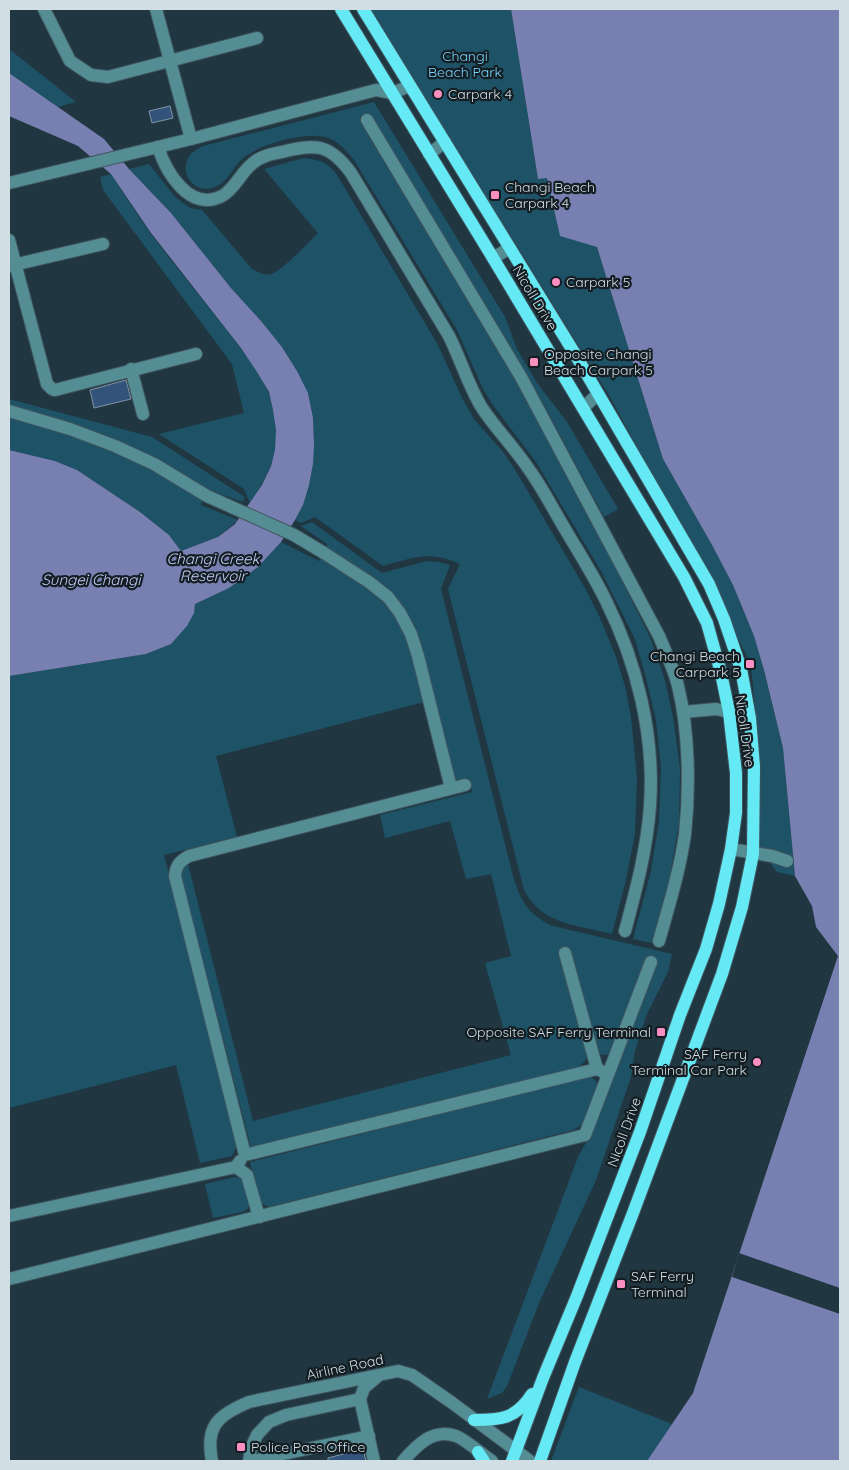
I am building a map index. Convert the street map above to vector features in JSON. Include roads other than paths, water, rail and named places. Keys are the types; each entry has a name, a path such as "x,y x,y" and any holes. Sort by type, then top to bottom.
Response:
{"main road":[{"name":"Nicoll Drive","path":"341,9 684,577 707,623 721,673 729,712 736,774 736,813 731,849 719,904 706,949 680,1015 640,1132 513,1456"},
{"name":"Nicoll Drive","path":"363,9 598,394 709,584 724,619 741,669 748,708 754,766 753,854 742,907 722,974 575,1362 540,1461"},
{"path":"474,1420 491,1420 514,1414 526,1404 543,1378"}],"lane":[{"path":"44,9 70,61 91,75 108,77 258,38"},
{"path":"156,9 191,139"},
{"path":"9,183 191,139 376,90 392,93 410,86"},
{"path":"367,120 521,377 659,636 678,684 684,712 688,784 685,834 676,878 659,941"},
{"path":"430,154 445,142"},
{"path":"158,147 162,160 182,189 191,196 200,199 214,199 222,196 228,192 255,161 269,155 310,146 330,152 339,158 351,173 449,336 465,375 483,408 529,469 592,574 607,602 629,656 648,735 650,805 645,849 625,931"},
{"path":"9,240 12,266 49,387 55,390 131,369 196,354"},
{"path":"12,266 103,244"},
{"path":"493,258 510,248"},
{"path":"131,369 143,414"},
{"path":"583,408 598,394"},
{"path":"9,411 116,446 154,464 207,496 239,512 294,535 369,582 388,597 400,613 411,634 451,788"},
{"path":"684,712 716,709 729,712 748,708"},
{"path":"244,1155 175,876 176,867 181,860 189,856 465,785"},
{"path":"731,849 772,856 787,861"},
{"path":"565,953 602,1071"},
{"path":"9,1279 585,1136 602,1071 651,962"},
{"path":"9,1216 236,1167 244,1155 602,1071"},
{"path":"236,1167 247,1175 259,1217"},
{"name":"Airline Road","path":"212,1461 210,1447 215,1424 232,1409 249,1402 398,1371 412,1375 474,1420 513,1456 530,1461"},
{"path":"374,1461 360,1399 364,1388 382,1374"},
{"path":"248,1461 257,1435 269,1422 286,1414 360,1399"},
{"path":"403,1461 426,1438 436,1435 458,1436 481,1456 492,1461"},
{"path":"256,1461 369,1436"}],"water":[{"path":"511,9 840,9 840,1461 647,1461 693,1393 838,956 816,927 812,906 795,876 783,748 754,636 733,585 663,459 597,247 560,236 547,178 538,179"},
{"path":"9,73 104,139 129,169 171,213 231,288 261,321 282,347 308,393 313,418 314,445 313,464 303,505 281,542 258,567 229,588 195,604 194,613 187,626 171,644 146,654 9,676 9,450 55,461 77,470 140,512 169,535 181,551 218,537 235,524 262,485 271,466 275,450 276,430 269,392 257,372 241,348 151,233 111,174 78,146 9,116"}],"place":[{"name":"Carpark 4","path":"438,94"},
{"name":"Changi Beach Carpark 4","path":"495,195"},
{"name":"Carpark 5","path":"556,282"},
{"name":"Opposite Changi Beach Carpark 5","path":"534,362"},
{"name":"Changi Beach Carpark 5","path":"750,664"},
{"name":"Opposite SAF Ferry Terminal","path":"661,1032"},
{"name":"SAF Ferry Terminal Car Park","path":"757,1062"},
{"name":"SAF Ferry Terminal","path":"621,1284"},
{"name":"Police Pass Office","path":"241,1447"}],"park label":[{"name":"Changi Beach Park","path":"465,64"}],"water label":[{"name":"Changi Creek Reservoir","path":"213,566"},
{"name":"Sungei Changi","path":"91,579"}]}
